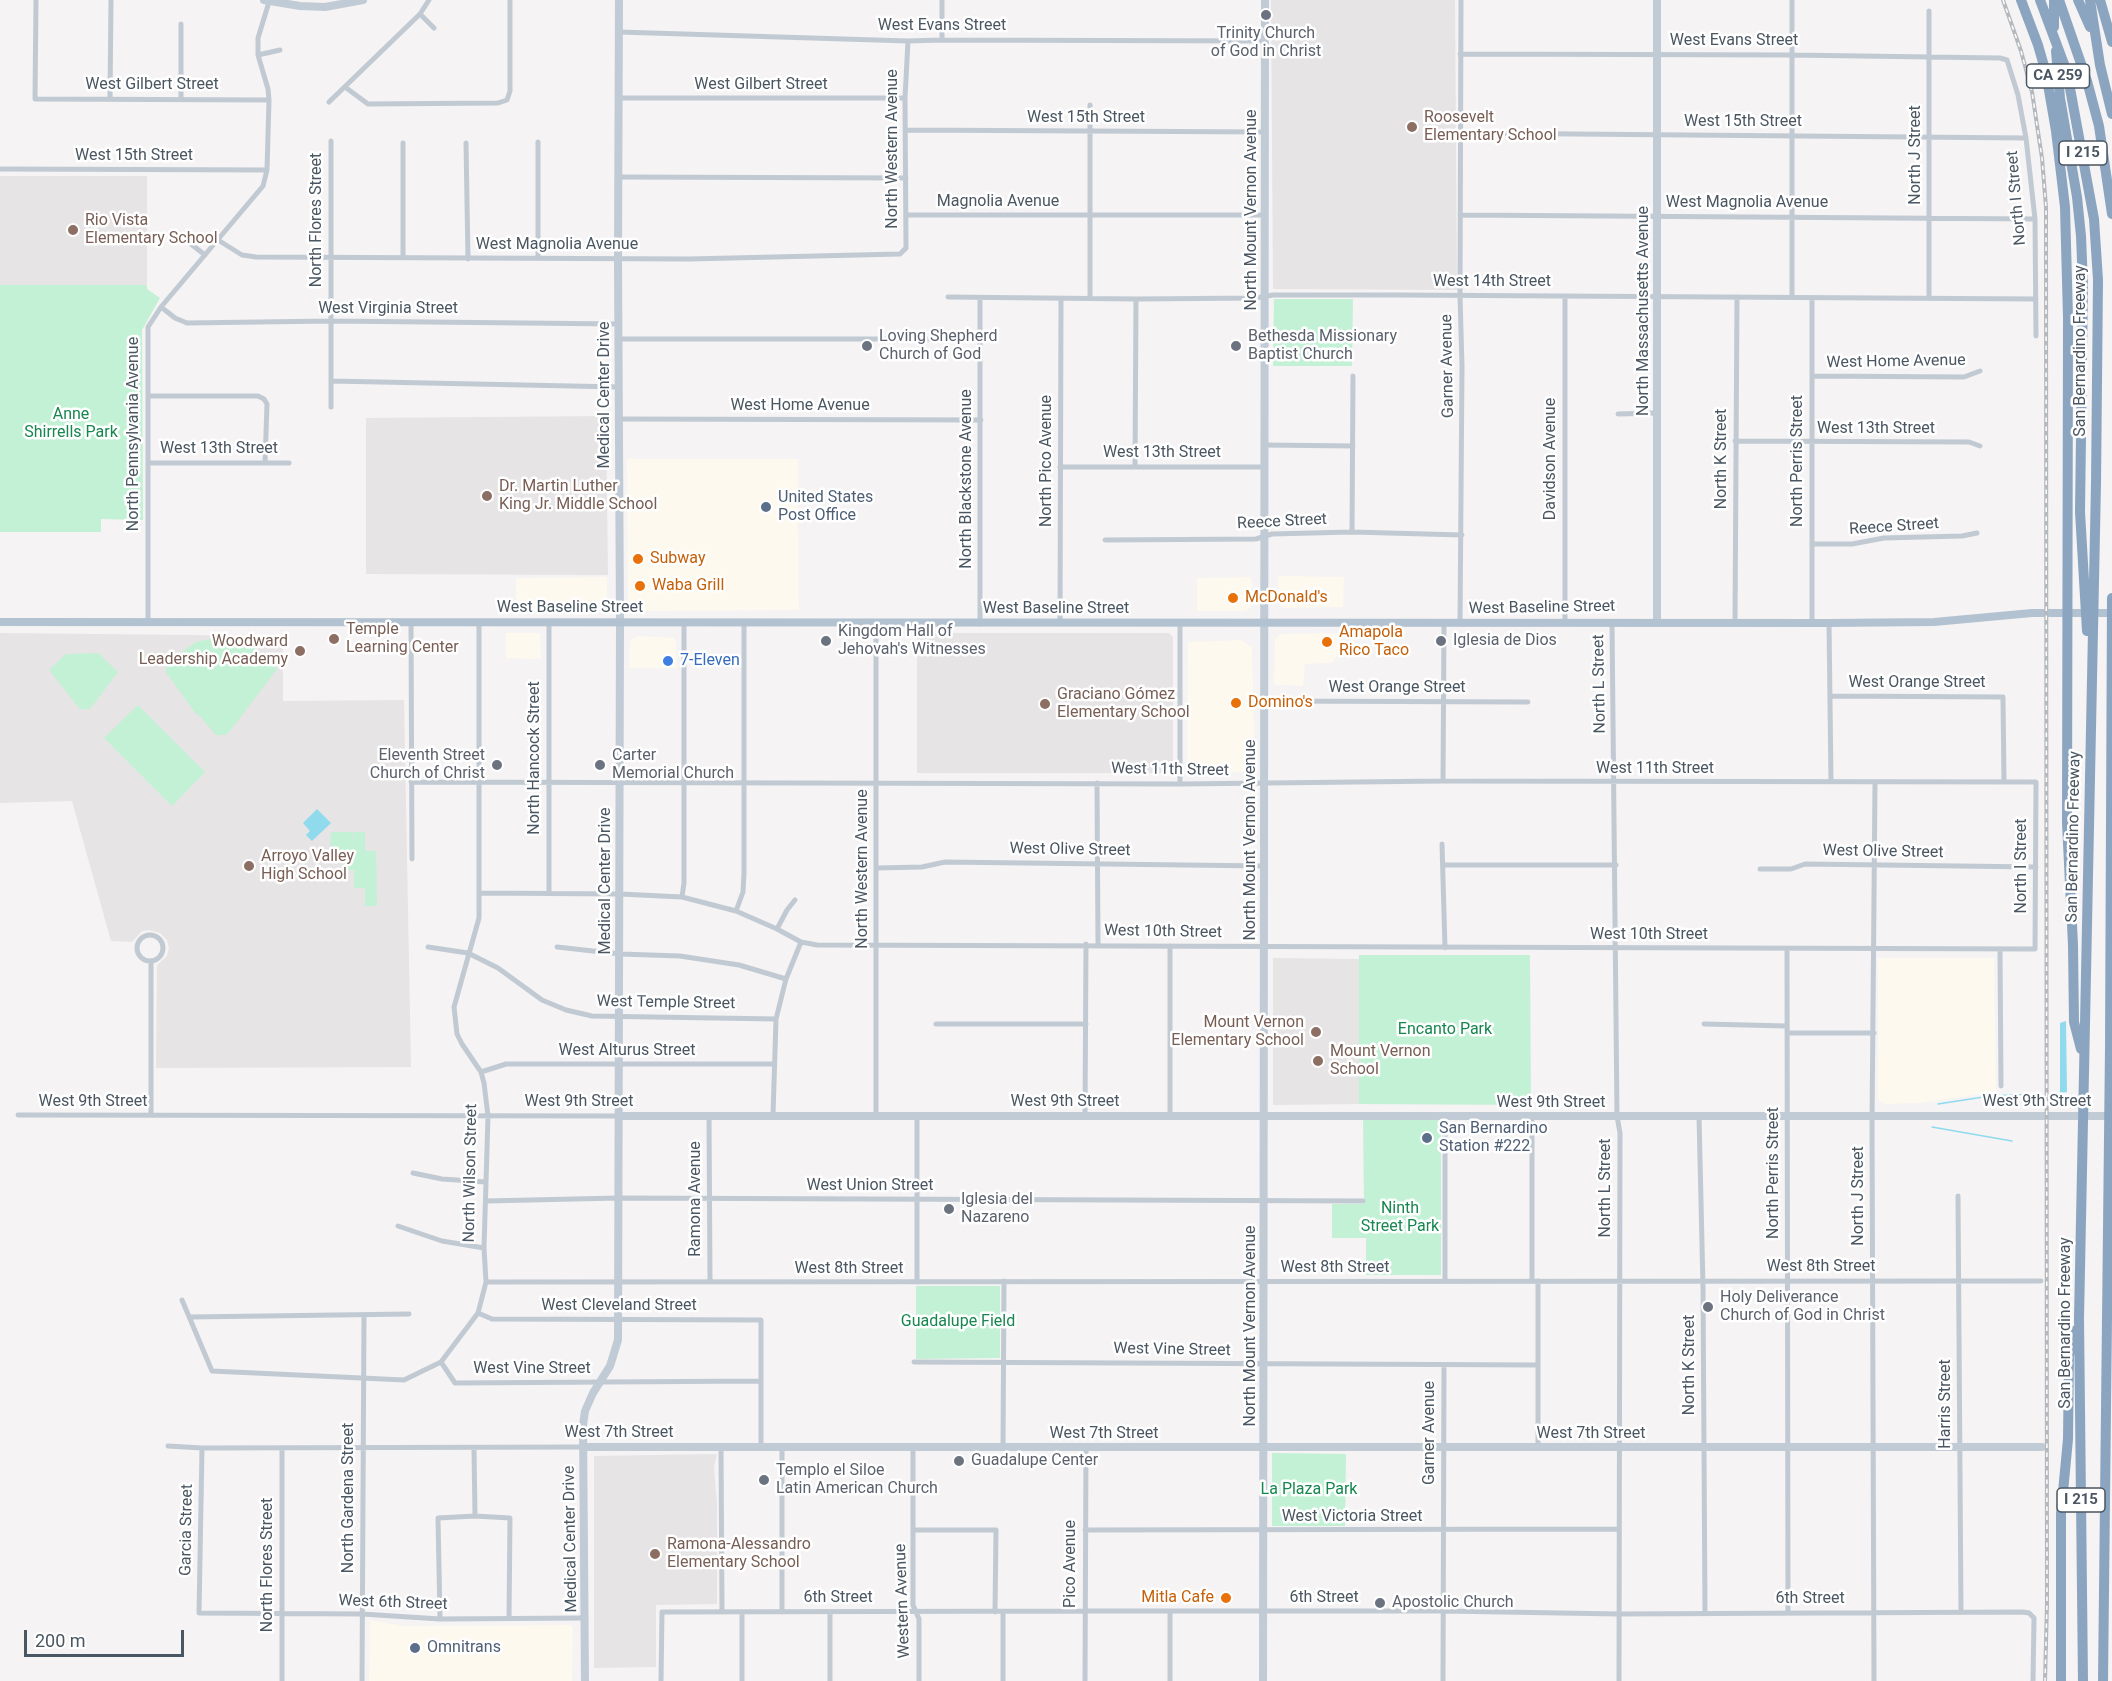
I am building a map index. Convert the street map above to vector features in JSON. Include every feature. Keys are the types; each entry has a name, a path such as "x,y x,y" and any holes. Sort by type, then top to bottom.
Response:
{"highway":[{"path":"2021,0 2044,65 2056,131 2065,207 2068,318 2066,800 2074,1022 2085,1064"},
{"name":"San Bernardino Freeway","path":"2040,0 2067,72 2094,219 2098,280 2079,1318 2083,1681"},
{"name":"CA 259","path":"2054,0 2057,62 2076,196"},
{"name":"I 215","path":"2059,0 2087,81 2099,126 2112,214"},
{"path":"2078,0 2112,79"},
{"path":"2090,0 2100,65 2112,114"},
{"path":"2100,0 2112,42"},
{"path":"2068,318 2076,196"},
{"path":"2076,196 2081,236 2083,285 2080,512 2091,716"},
{"name":"I 215","path":"2105,1681 2103,1633 2111,945 2112,598"},
{"path":"2061,1681 2061,1513 2068,1439 2069,1355 2079,1318"},
{"path":"2106,1343 2112,1367"}],"main road":[{"name":"West Baseline Street","path":"0,622 1829,623 1934,622 2032,613 2112,613"}],"street":[{"name":"West Gilbert Street","path":"36,0 35,99 269,100"},
{"path":"110,99 111,0"},
{"path":"267,1 325,7 363,0"},
{"path":"329,102 420,14 429,0"},
{"path":"345,87 368,104 498,103 507,100 510,91 510,0"},
{"name":"Medical Center Drive","path":"585,1681 583,1425 585,1411 615,1354 618,1340 619,0"},
{"path":"942,0 942,40"},
{"name":"North Mount Vernon Avenue","path":"1263,1681 1265,0"},
{"name":"Garner Avenue","path":"1460,624 1462,535 1461,0"},
{"name":"North Massachusetts Avenue","path":"1657,0 1657,622"},
{"path":"1792,0 1792,297"},
{"name":"North Pennsylvania Avenue","path":"148,622 148,327 161,307 263,186 267,170 269,100 258,55 258,38 267,1"},
{"name":"North J Street","path":"1929,11 1929,298"},
{"path":"420,14 435,28"},
{"path":"181,24 181,98"},
{"name":"West Evans Street","path":"619,32 908,41 1266,41"},
{"name":"North Western Avenue","path":"900,254 906,248 905,98 908,41"},
{"path":"258,55 280,50"},
{"name":"West Evans Street","path":"1460,54 1791,55 2007,60"},
{"name":"North I Street","path":"2007,60 2018,95 2026,138 2035,219 2037,336"},
{"name":"West Gilbert Street","path":"618,98 905,98"},
{"path":"1090,105 1090,298"},
{"name":"West 15th Street","path":"906,130 1266,132"},
{"name":"West 15th Street","path":"1460,133 2026,138"},
{"name":"North Flores Street","path":"331,141 331,407"},
{"path":"538,142 538,258"},
{"path":"403,143 403,258"},
{"path":"466,143 468,259"},
{"name":"West 15th Street","path":"0,170 267,170"},
{"path":"618,177 906,178"},
{"name":"West Magnolia Avenue","path":"1460,214 2035,219"},
{"name":"Magnolia Avenue","path":"906,215 1090,216"},
{"path":"1090,216 1264,215"},
{"name":"West Magnolia Avenue","path":"218,240 242,255 256,257 618,259 900,254"},
{"path":"179,241 188,241 205,255"},
{"name":"West 14th Street","path":"948,297 1136,299 1256,298 1264,296 1657,296 2036,299"},
{"name":"Davidson Avenue","path":"1564,622 1565,296"},
{"name":"North K Street","path":"1735,622 1737,297"},
{"name":"North Blackstone Avenue","path":"981,298 981,624"},
{"name":"North Perris Street","path":"1812,298 1812,623"},
{"name":"North Pico Avenue","path":"1060,624 1061,299"},
{"path":"1135,467 1136,299"},
{"name":"West Virginia Street","path":"161,307 175,318 187,322 619,324"},
{"path":"619,339 981,339"},
{"name":"West Home Avenue","path":"1812,376 1964,377 1980,371"},
{"path":"1352,532 1353,376"},
{"path":"331,381 619,387"},
{"path":"148,396 258,396 264,399 267,404 265,463"},
{"path":"1618,414 1657,413"},
{"name":"West Home Avenue","path":"619,419 981,420"},
{"name":"West 13th Street","path":"1736,441 1970,442 1980,446"},
{"path":"1264,445 1353,446"},
{"name":"West 13th Street","path":"148,463 290,463"},
{"name":"West 13th Street","path":"1060,467 1264,467"},
{"name":"Reece Street","path":"1105,540 1256,538 1272,534 1352,532 1462,535"},
{"name":"Reece Street","path":"1812,544 1852,544 1884,538 1962,536 1977,533"},
{"path":"411,622 412,859"},
{"name":"North L Street","path":"1612,622 1617,1116 1620,1133 1619,1681"},
{"name":"North Wilson Street","path":"441,1362 478,1313 486,1282 484,1248 488,1116 484,1083 480,1072 457,1034 454,1006 479,918 479,623"},
{"name":"North Hancock Street","path":"549,623 549,893"},
{"path":"682,897 684,884 684,623"},
{"path":"736,911 743,892 744,623"},
{"name":"North Western Avenue","path":"876,623 876,1116"},
{"path":"1829,623 1831,782"},
{"path":"1179,784 1180,624"},
{"path":"1443,782 1444,624"},
{"name":"West Orange Street","path":"1830,696 2003,697 2004,782"},
{"name":"West Orange Street","path":"1265,701 1528,702"},
{"name":"West 11th Street","path":"411,782 1179,784 2036,782"},
{"name":"North I Street","path":"2035,949 2036,782"},
{"path":"1097,783 1098,944"},
{"name":"North J Street","path":"1874,1681 1872,1116 1875,783"},
{"path":"1442,844 1445,948"},
{"name":"West Olive Street","path":"876,868 922,867 945,862 1265,866"},
{"name":"West Olive Street","path":"1760,869 1791,869 1805,864 2036,867"},
{"path":"1443,865 1616,865"},
{"name":"West 10th Street","path":"480,893 682,897 736,911 801,942 817,945 1098,944 1265,948 2035,949"},
{"path":"777,929 795,900"},
{"path":"149,935 159,938 164,947 160,957 151,961 142,958 137,949 140,939 149,935"},
{"path":"773,1115 776,1019 786,979 801,942"},
{"path":"1085,1116 1086,944"},
{"path":"1170,946 1170,1116"},
{"name":"West Temple Street","path":"428,947 468,953 498,968 542,1000 592,1016 776,1019"},
{"path":"557,947 620,954 680,956 739,965 786,979"},
{"name":"North Perris Street","path":"1787,949 1788,1613"},
{"path":"2000,949 2001,1086"},
{"path":"151,961 151,1115"},
{"path":"936,1024 1086,1024"},
{"path":"1704,1024 1874,1033"},
{"name":"West Alturus Street","path":"480,1072 506,1064 774,1064"},
{"name":"Ramona Avenue","path":"709,1115 711,1282"},
{"name":"West 9th Street","path":"18,1116 2112,1116"},
{"path":"917,1116 917,1282"},
{"path":"1445,1116 1445,1281"},
{"path":"1532,1116 1538,1448"},
{"name":"North K Street","path":"1699,1116 1703,1281 1705,1613"},
{"path":"413,1173 442,1179 486,1182"},
{"name":"Harris Street","path":"1958,1196 1961,1612"},
{"name":"West Union Street","path":"486,1201 619,1198 1363,1201"},
{"path":"398,1226 442,1242 484,1248"},
{"path":"1003,1448 1004,1281"},
{"name":"West 8th Street","path":"486,1282 2041,1281"},
{"path":"182,1300 212,1371 404,1380 441,1362"},
{"name":"West Cleveland Street","path":"478,1313 492,1319 761,1320 760,1381"},
{"path":"190,1317 409,1314"},
{"name":"North Gardena Street","path":"362,1681 364,1315"},
{"name":"West Vine Street","path":"441,1362 455,1383 760,1381"},
{"name":"West Vine Street","path":"914,1362 1538,1365"},
{"name":"Garner Avenue","path":"1443,1681 1444,1365"},
{"path":"760,1381 761,1447"},
{"name":"West 7th Street","path":"168,1446 202,1448 2042,1447"},
{"path":"722,1447 722,1612"},
{"path":"782,1447 782,1612"},
{"name":"Western Avenue","path":"913,1447 913,1605 919,1619 919,1681"},
{"name":"Pico Avenue","path":"1085,1681 1086,1447"},
{"name":"Garcia Street","path":"199,1613 202,1448"},
{"name":"North Flores Street","path":"282,1448 282,1681"},
{"path":"474,1448 475,1516"},
{"path":"440,1619 438,1518 475,1516 510,1518 509,1618"},
{"name":"West Victoria Street","path":"1085,1530 1619,1529"},
{"path":"913,1530 996,1530 995,1612"},
{"name":"6th Street","path":"661,1681 662,1612 1085,1611 1443,1611 1619,1614 2023,1612 2029,1613 2034,1618 2033,1681"},
{"path":"1170,1611 1170,1681"},
{"path":"742,1612 742,1681"},
{"path":"830,1612 830,1681"},
{"path":"1002,1681 1003,1612"},
{"name":"West 6th Street","path":"199,1613 362,1614 440,1619 585,1618"}],"shaded area":[{"path":"1271,0 1455,0 1457,290 1273,289"},
{"name":"Rio Vista Elementary School","path":"0,176 147,176 147,285 0,285"},
{"name":"Dr. Martin Luther King Jr. Middle School","path":"606,416 608,575 366,574 366,418"},
{"path":"627,459 798,459 799,610 634,611 628,604"},
{"path":"1278,576 1344,577 1343,607 1285,608 1279,606"},
{"path":"607,577 605,611 516,610 516,579"},
{"path":"1250,577 1252,605 1249,609 1245,611 1197,611 1197,578"},
{"name":"Arroyo Valley High School","path":"0,633 283,636 283,701 404,700 411,1067 156,1068 157,965 167,956 169,948 167,940 160,933 149,930 142,931 132,942 111,941 72,801 0,803"},
{"path":"506,633 540,633 541,659 506,658"},
{"name":"Graciano Gómez Elementary School","path":"917,633 1169,633 1173,637 1173,771 1171,773 917,773"},
{"path":"1280,634 1338,634 1338,653 1334,661 1305,664 1303,686 1276,685 1274,683 1275,639"},
{"path":"637,636 674,638 677,668 629,668 630,641"},
{"path":"1241,640 1252,647 1255,766 1252,771 1247,772 1187,771 1188,642"},
{"name":"Mount Vernon Elementary School","path":"1273,958 1359,959 1359,1104 1273,1105"},
{"path":"1878,958 1994,958 1996,1092 1920,1103 1885,1104 1878,1099"},
{"name":"Ramona-Alessandro Elementary School","path":"717,1454 714,1467 717,1504 717,1604 656,1605 656,1667 594,1668 594,1456"},
{"path":"370,1620 402,1626 571,1625 573,1628 572,1681 369,1681"}],"green space":[{"name":"Anne Shirrells Park","path":"0,285 147,285 147,289 160,298 142,330 143,520 101,519 101,532 0,532"},
{"path":"1274,299 1353,299 1352,366 1273,366"},
{"path":"220,637 245,642 277,669 226,735 216,735 196,714 166,672 166,668 196,642"},
{"path":"98,653 118,672 90,709 80,709 49,670 66,654"},
{"path":"138,705 205,772 172,806 104,738"},
{"path":"331,832 353,832 353,848 354,832 365,832 365,851 376,851 377,906 365,906 365,888 354,888 354,870 342,870 342,851 330,851"},
{"name":"Encanto Park","path":"1359,955 1530,955 1531,1105 1359,1104"},
{"name":"Ninth Street Park","path":"1363,1120 1441,1120 1441,1275 1366,1275 1366,1238 1332,1238 1332,1204 1364,1204"},
{"name":"Guadalupe Field","path":"916,1286 1000,1286 1000,1358 916,1359"},
{"name":"La Plaza Park","path":"1272,1453 1346,1454 1345,1526 1272,1526"}],"water":[{"path":"317,809 331,823 312,841 306,835 310,831 303,823"},
{"path":"2066,1021 2067,1092 2060,1093 2060,1023"}],"waterway":[{"path":"1938,1104 1990,1096 2037,1094"},
{"path":"1932,1127 2012,1141"}],"railway":[{"path":"2003,0 2021,51 2032,92 2042,158 2046,207 2047,1604 2045,1681"}],"place":[{"name":"Trinity Church of God in Christ","path":"1266,15"},
{"name":"Roosevelt Elementary School","path":"1412,127"},
{"name":"Rio Vista Elementary School","path":"73,230"},
{"name":"Loving Shepherd Church of God","path":"867,346"},
{"name":"Bethesda Missionary Baptist Church","path":"1236,346"},
{"name":"Dr. Martin Luther King Jr. Middle School","path":"487,496"},
{"name":"United States Post Office","path":"766,507"},
{"name":"Subway","path":"638,559"},
{"name":"Waba Grill","path":"640,586"},
{"name":"McDonald's","path":"1233,598"},
{"name":"Temple Learning Center","path":"334,639"},
{"name":"Kingdom Hall of Jehovah's Witnesses","path":"826,641"},
{"name":"Iglesia de Dios","path":"1441,641"},
{"name":"Amapola Rico Taco","path":"1327,642"},
{"name":"Woodward Leadership Academy","path":"300,651"},
{"name":"7-Eleven","path":"668,661"},
{"name":"Domino's","path":"1236,703"},
{"name":"Graciano Gómez Elementary School","path":"1045,704"},
{"name":"Eleventh Street Church of Christ","path":"497,765"},
{"name":"Carter Memorial Church","path":"600,765"},
{"name":"Arroyo Valley High School","path":"249,866"},
{"name":"Mount Vernon Elementary School","path":"1316,1032"},
{"name":"Mount Vernon School","path":"1318,1061"},
{"name":"San Bernardino Station #222","path":"1427,1138"},
{"name":"Iglesia del Nazareno","path":"949,1209"},
{"name":"Holy Deliverance Church of God in Christ","path":"1708,1307"},
{"name":"Guadalupe Center","path":"959,1461"},
{"name":"Templo el Siloe Latin American Church","path":"764,1480"},
{"name":"Ramona-Alessandro Elementary School","path":"655,1554"},
{"name":"Mitla Cafe","path":"1226,1598"},
{"name":"Apostolic Church","path":"1380,1603"},
{"name":"Omnitrans","path":"415,1648"}]}
